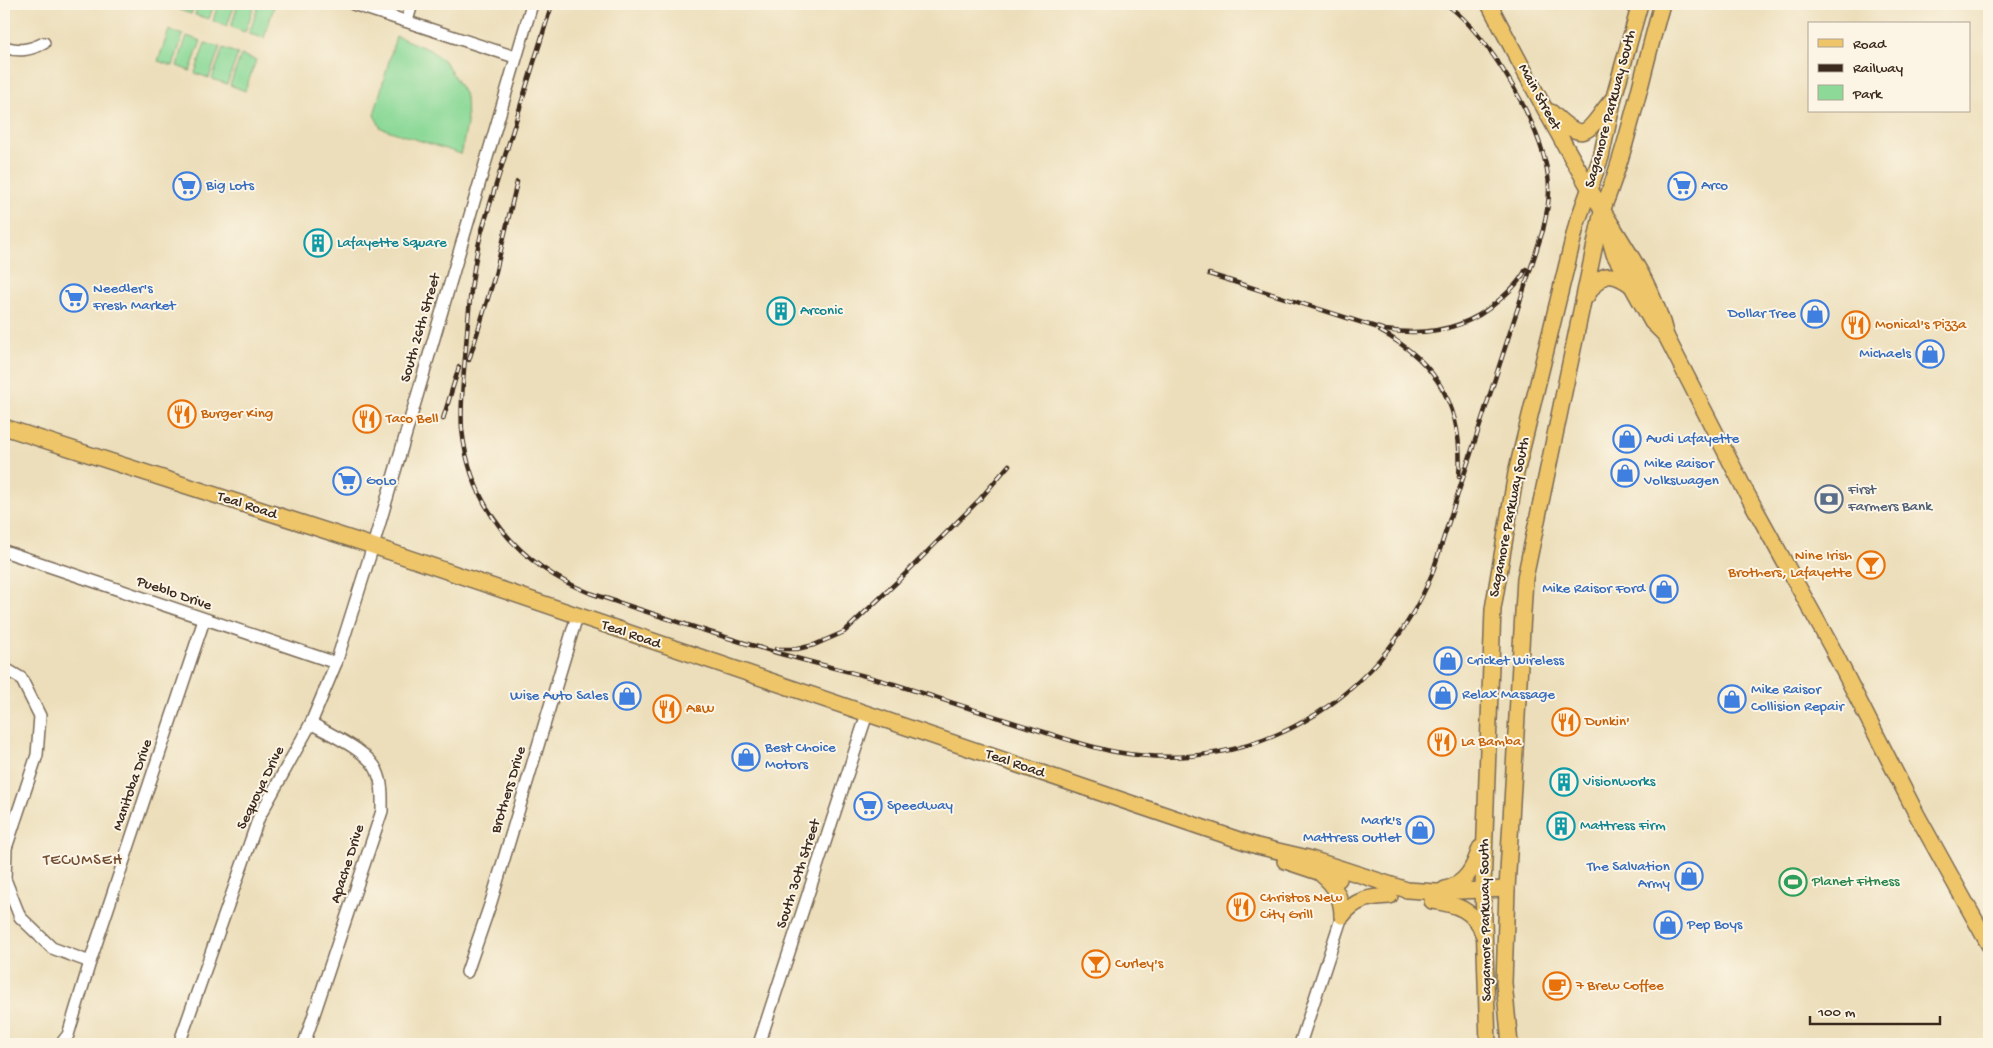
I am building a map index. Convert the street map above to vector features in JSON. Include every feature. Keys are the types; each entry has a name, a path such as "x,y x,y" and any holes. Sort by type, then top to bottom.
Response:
{"main road":[{"name":"Main Street","path":"1489,4 1602,211"},
{"name":"Sagamore Parkway South","path":"1488,1044 1483,889 1493,609 1516,474 1577,223 1601,157 1614,97 1640,4"},
{"name":"Sagamore Parkway South","path":"1510,1044 1504,984 1507,889 1525,578 1602,211 1624,146 1662,4"},
{"path":"1541,102 1566,125 1576,131 1584,132 1594,125 1614,97"},
{"path":"1602,211 1614,254 1652,322 1666,336"},
{"path":"1602,211 1629,252 1655,301 1662,317 1666,336 1747,494 1832,646 1917,815 1989,945"},
{"path":"1583,304 1595,283 1605,276 1617,276 1631,285"},
{"name":"Teal Road","path":"4,427 373,546 1257,846 1308,858 1395,887 1434,896"},
{"path":"1434,896 1451,888 1470,875 1476,862 1485,825"},
{"name":"Teal Road","path":"1257,846 1278,858 1318,872 1390,896 1412,900 1483,889 1507,889"},
{"path":"1318,872 1328,879 1337,891 1342,904 1342,916"},
{"path":"1342,916 1355,903 1365,898 1390,896"},
{"path":"1434,896 1466,909 1473,916 1485,938"}],"street":[{"path":"353,4 515,57"},
{"path":"407,22 412,4"},
{"name":"South 26th Street","path":"373,546 532,4"},
{"path":"4,47 19,51 33,49 44,43"},
{"name":"Sequoya Drive","path":"180,1044 259,817 311,723 336,663 373,546"},
{"name":"Pueblo Drive","path":"4,551 336,663"},
{"name":"Brothers Drive","path":"468,972 577,616"},
{"name":"Manitoba Drive","path":"61,1044 68,1035 90,962 204,620"},
{"path":"4,668 21,678 40,716 37,755 6,848 5,879 20,917 52,948 90,962"},
{"name":"South 30th Street","path":"759,1044 867,714"},
{"name":"Apache Drive","path":"304,1044 382,810 382,788 377,770 367,756 311,723"},
{"path":"1300,1044 1342,916"}],"green space":[{"path":"178,4 195,4 191,14 177,9"},
{"path":"198,4 214,4 209,19 195,15"},
{"path":"218,4 235,4 227,26 213,21"},
{"path":"238,4 255,4 245,32 231,27"},
{"path":"259,4 274,7 264,38 249,34"},
{"path":"169,30 183,35 173,66 158,61"},
{"path":"187,36 201,41 190,71 177,66"},
{"path":"396,36 430,50 444,61 466,97 467,124 461,154 381,128 374,115"},
{"path":"205,43 220,47 209,78 195,73"},
{"path":"223,48 238,54 227,84 212,79"},
{"path":"241,55 256,60 245,91 230,85"}],"railway":[{"path":"552,4 482,230 473,273 470,302 462,398 462,429 467,457 475,484 487,508 502,530 541,567 564,581 590,593 748,644 894,684 1085,745 1116,752 1167,757 1216,753 1263,740 1306,720 1346,693 1380,659 1409,619 1432,574 1543,230 1549,196 1544,155 1524,107 1495,58 1479,36 1446,4"},
{"path":"469,360 495,275 517,182"},
{"path":"1209,274 1385,330 1416,332 1445,329 1473,319 1506,294 1524,274 1526,269"},
{"path":"1380,331 1401,344 1418,358 1444,391 1452,410 1457,430 1459,477"},
{"path":"443,419 459,367"},
{"path":"776,649 797,649 814,645 844,632 980,499 1009,465"}],"place":[{"name":"Big Lots","path":"187,186"},
{"name":"Arco","path":"1682,186"},
{"name":"Lafayette Square","path":"318,243"},
{"name":"Needler's Fresh Market","path":"74,298"},
{"name":"Arconic","path":"781,311"},
{"name":"Dollar Tree","path":"1815,314"},
{"name":"Monical's Pizza","path":"1856,325"},
{"name":"Michaels","path":"1930,354"},
{"name":"Burger King","path":"182,414"},
{"name":"Taco Bell","path":"367,419"},
{"name":"Audi Lafayette","path":"1627,439"},
{"name":"Mike Raisor Volkswagen","path":"1625,473"},
{"name":"GoLo","path":"347,481"},
{"name":"First Farmers Bank","path":"1829,499"},
{"name":"Nine Irish Brothers, Lafayette","path":"1871,565"},
{"name":"Mike Raisor Ford","path":"1664,589"},
{"name":"Cricket Wireless","path":"1448,661"},
{"name":"Relax Massage","path":"1443,695"},
{"name":"Wise Auto Sales","path":"627,696"},
{"name":"Mike Raisor Collision Repair","path":"1732,699"},
{"name":"A&W","path":"667,709"},
{"name":"Dunkin'","path":"1566,722"},
{"name":"La Bamba","path":"1442,742"},
{"name":"Best Choice Motors","path":"746,757"},
{"name":"Visionworks","path":"1564,782"},
{"name":"Speedway","path":"868,806"},
{"name":"Mattress Firm","path":"1561,826"},
{"name":"Mark's Mattress Outlet","path":"1420,830"},
{"name":"The Salvation Army","path":"1689,876"},
{"name":"Planet Fitness","path":"1793,882"},
{"name":"Christos New City Grill","path":"1241,907"},
{"name":"Pep Boys","path":"1668,925"},
{"name":"Curley's","path":"1096,964"},
{"name":"7 Brew Coffee","path":"1557,986"}],"district":[{"name":"TECUMSEH","path":"83,861"}]}
